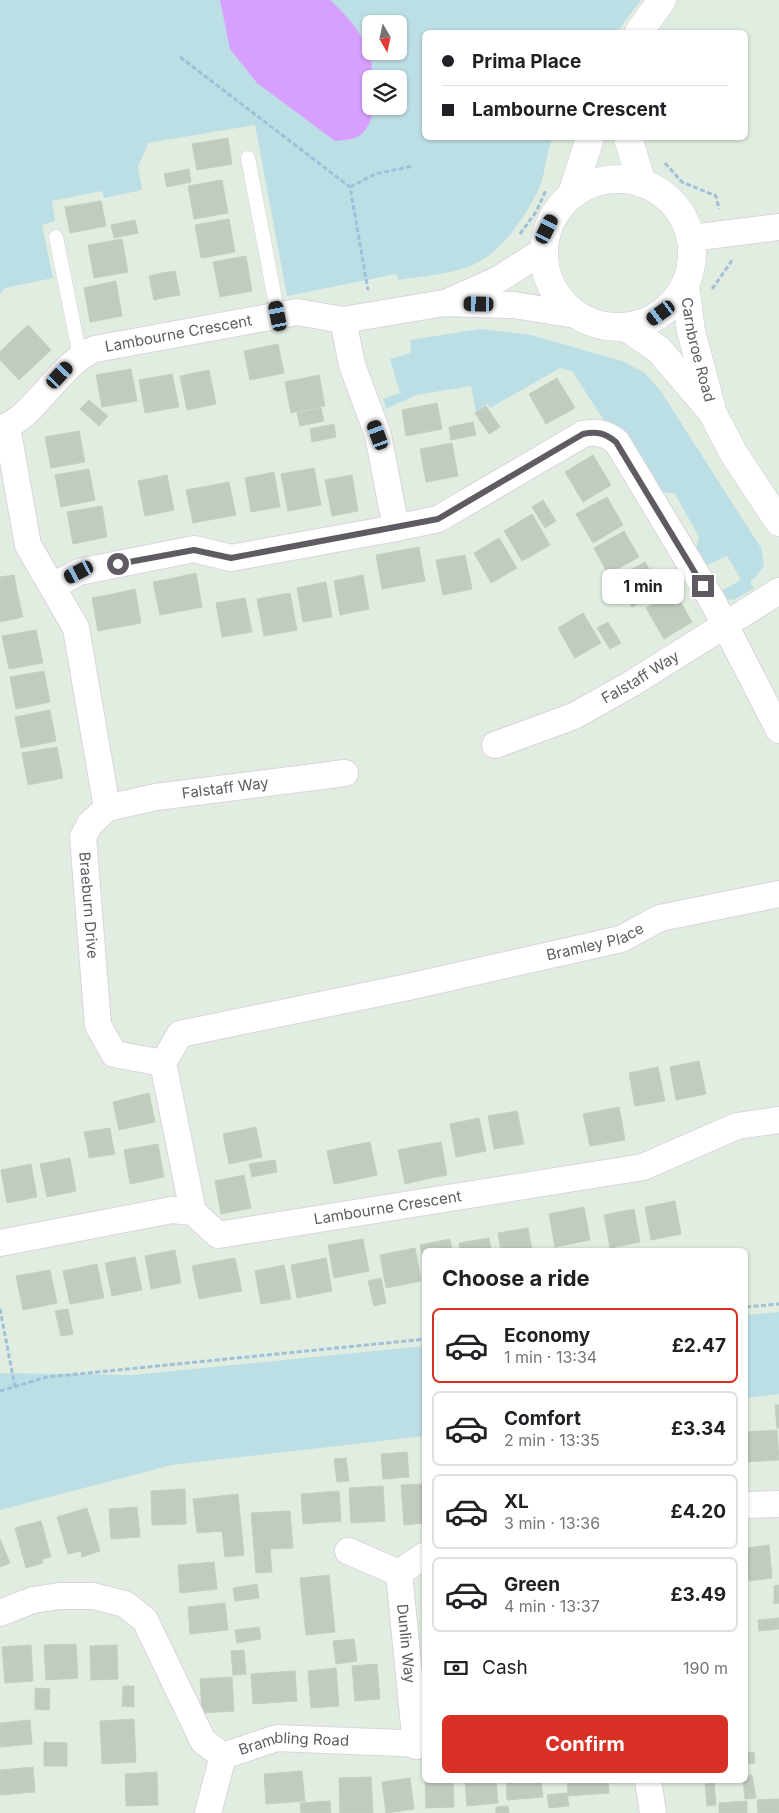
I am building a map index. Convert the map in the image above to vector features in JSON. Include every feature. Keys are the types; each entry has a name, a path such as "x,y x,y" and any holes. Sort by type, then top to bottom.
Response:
{"street":[{"path":"640,30 662,0"},
{"name":"Carnbroe Road","path":"589,140 560,191 557,210 547,229 543,251 546,272 557,296 576,315 600,326 626,327 651,320 698,289"},
{"path":"629,140 642,183"},
{"name":"Carnbroe Road","path":"560,191 617,178 642,183 665,195 682,214 691,238 692,262 698,289 691,331 712,412"},
{"path":"691,238 779,227"},
{"name":"Lambourne Crescent","path":"444,303 499,279 543,251"},
{"name":"Lambourne Crescent","path":"3,427 22,416 80,357 95,349 297,312 344,320 444,303 514,305 576,315"},
{"path":"344,320 352,365 378,435 396,528"},
{"name":"Carnbroe Road","path":"626,327 660,350 712,412 734,454 779,522"},
{"path":"3,427 28,545 76,628 107,808"},
{"path":"53,586 79,572 194,550 231,558 438,519 583,434 594,431 608,435 616,442 725,625 779,730"},
{"name":"Falstaff Way","path":"495,746 574,716 631,684 779,591"},
{"name":"Falstaff Way","path":"107,808 156,797 345,773"},
{"name":"Braeburn Drive","path":"107,808 90,824 83,837 98,1025 114,1054 163,1063"},
{"name":"Bramley Place","path":"163,1063 180,1034 408,987 621,939 660,918 779,894"},
{"path":"0,1243 172,1210 193,1212 163,1063"},
{"name":"Lambourne Crescent","path":"193,1212 218,1235 643,1166 737,1126 779,1120"},
{"path":"748,1505 779,1504"},
{"path":"348,1552 399,1573 422,1557"},
{"name":"Dunlin Way","path":"399,1573 421,1745"},
{"path":"0,1613 33,1600 60,1596 93,1596 125,1604 145,1620 203,1741 223,1756"},
{"name":"Brambling Road","path":"208,1813 223,1756 277,1738 421,1745"},
{"path":"648,1783 653,1813"}],"lane":[{"path":"248,158 278,316"},
{"path":"56,237 80,357"}],"path":[{"path":"180,57 350,186 372,315"},
{"path":"664,162 682,182 716,196 723,233 732,262 721,274 698,289"},
{"path":"350,186 375,174 414,166"},
{"path":"514,242 536,212 560,191"},
{"path":"748,1307 779,1304"},
{"path":"0,1308 15,1387"},
{"path":"0,1391 47,1377 422,1339"}],"shaded area":[{"path":"0,0 641,0 618,30 422,30 422,140 552,140 540,186 529,207 506,239 477,263 459,270 439,274 398,280 396,274 287,296 255,125 148,143 138,167 142,190 104,198 102,191 52,201 55,221 42,225 53,278 5,288 0,294"},
{"path":"220,0 330,0 348,18 362,38 362,60 371,60 372,70 362,70 362,115 372,115 365,130 357,137 335,141 257,83 230,49"},
{"path":"480,329 531,335 622,361 645,373 660,390 761,548 764,565 756,577 750,581 754,588 734,600 722,598 718,593 741,580 727,556 703,567 695,554 699,537 675,494 657,491 607,425 572,371 560,368 490,408 487,404 476,412 471,386 416,395 386,409 383,399 400,393 390,359 411,353 410,340"},
{"path":"779,1312 779,1394 748,1398 748,1315"},
{"path":"422,1346 422,1436 172,1465 0,1510 0,1373 133,1375"}],"building":[{"path":"228,138 232,164 197,170 192,144"},
{"path":"189,169 191,182 167,187 164,174"},
{"path":"222,180 228,213 194,219 188,186"},
{"path":"101,201 106,226 70,233 65,207"},
{"path":"229,219 235,252 201,258 195,225"},
{"path":"135,220 138,233 114,238 111,225"},
{"path":"122,239 128,272 94,278 88,245"},
{"path":"246,256 252,291 220,297 213,262"},
{"path":"175,271 180,295 167,297 162,273"},
{"path":"162,273 167,297 154,300 149,276"},
{"path":"116,281 122,316 90,322 84,288"},
{"path":"28,325 51,350 35,365 12,340"},
{"path":"12,340 35,365 19,380 0,360 0,352"},
{"path":"278,344 284,373 250,380 244,351"},
{"path":"131,369 137,401 102,407 96,375"},
{"path":"209,370 216,404 187,410 180,376"},
{"path":"172,374 179,407 145,413 139,380"},
{"path":"319,375 325,406 291,413 285,382"},
{"path":"557,378 575,408 546,424 529,394"},
{"path":"89,400 108,416 99,426 80,409"},
{"path":"437,403 442,429 406,436 402,410"},
{"path":"486,406 500,427 489,434 475,413"},
{"path":"321,408 324,421 300,426 297,413"},
{"path":"473,422 476,435 451,440 449,427"},
{"path":"334,424 336,437 312,442 310,429"},
{"path":"79,431 85,462 51,468 45,437"},
{"path":"452,443 458,476 426,482 420,449"},
{"path":"593,455 611,485 583,502 565,472"},
{"path":"314,468 321,505 288,511 281,474"},
{"path":"89,469 95,500 61,507 55,475"},
{"path":"274,472 280,507 251,512 245,478"},
{"path":"167,475 174,510 145,516 138,481"},
{"path":"352,475 358,511 332,516 325,480"},
{"path":"229,482 236,515 214,519 208,486"},
{"path":"208,486 214,519 193,523 186,490"},
{"path":"607,497 623,525 593,543 576,514"},
{"path":"543,500 556,521 545,528 532,507"},
{"path":"102,506 107,537 73,544 67,512"},
{"path":"532,514 550,545 522,561 504,531"},
{"path":"624,531 639,557 608,574 594,548"},
{"path":"499,538 517,568 491,583 474,553"},
{"path":"419,547 425,581 403,585 398,551"},
{"path":"398,551 403,585 382,589 376,555"},
{"path":"465,555 472,589 443,595 436,560"},
{"path":"645,562 662,590 632,607 615,579"},
{"path":"196,573 202,607 181,611 174,578"},
{"path":"14,575 18,596 0,600 0,577"},
{"path":"363,575 369,609 340,615 334,581"},
{"path":"174,578 181,611 160,615 153,582"},
{"path":"326,582 332,617 303,622 297,588"},
{"path":"135,589 141,623 119,627 113,594"},
{"path":"675,592 692,622 664,639 646,608"},
{"path":"290,593 297,630 264,636 257,599"},
{"path":"113,594 119,627 98,631 92,598"},
{"path":"18,596 23,617 0,622 0,600"},
{"path":"245,598 252,632 222,637 216,603"},
{"path":"583,613 601,643 575,658 558,628"},
{"path":"608,622 621,643 610,649 597,628"},
{"path":"36,630 43,663 9,669 2,636"},
{"path":"44,671 50,702 16,709 10,677"},
{"path":"50,710 56,741 21,748 15,717"},
{"path":"57,747 63,778 28,785 22,753"},
{"path":"699,1061 706,1094 676,1100 670,1067"},
{"path":"658,1067 665,1101 635,1106 629,1073"},
{"path":"149,1093 155,1122 119,1130 113,1102"},
{"path":"619,1107 625,1140 590,1146 583,1114"},
{"path":"517,1111 524,1144 494,1149 488,1116"},
{"path":"479,1118 486,1151 456,1157 450,1124"},
{"path":"256,1127 262,1157 229,1164 223,1134"},
{"path":"110,1128 112,1141 87,1145 84,1132"},
{"path":"112,1141 115,1154 89,1158 87,1145"},
{"path":"370,1142 377,1175 355,1180 349,1146"},
{"path":"441,1142 447,1175 426,1179 419,1146"},
{"path":"158,1144 164,1177 130,1184 124,1150"},
{"path":"349,1146 355,1180 334,1184 327,1151"},
{"path":"419,1146 426,1179 405,1184 398,1150"},
{"path":"70,1158 76,1191 47,1197 40,1164"},
{"path":"275,1160 277,1172 252,1177 249,1164"},
{"path":"31,1164 37,1197 7,1203 1,1170"},
{"path":"244,1175 251,1208 221,1214 215,1181"},
{"path":"675,1201 681,1234 651,1240 645,1207"},
{"path":"584,1207 590,1240 555,1247 549,1214"},
{"path":"634,1209 640,1242 610,1248 604,1215"},
{"path":"528,1228 532,1248 501,1248 498,1233"},
{"path":"489,1238 491,1248 460,1248 459,1243"},
{"path":"363,1239 369,1271 334,1278 328,1245"},
{"path":"450,1239 452,1248 422,1248 422,1255 420,1245"},
{"path":"415,1248 421,1281 386,1288 380,1255"},
{"path":"175,1250 181,1283 151,1289 145,1256"},
{"path":"135,1257 142,1290 112,1296 105,1263"},
{"path":"235,1258 242,1291 220,1295 213,1262"},
{"path":"326,1258 332,1291 297,1298 291,1265"},
{"path":"213,1262 220,1295 199,1299 192,1266"},
{"path":"97,1264 104,1298 70,1304 63,1271"},
{"path":"284,1265 291,1299 261,1304 255,1271"},
{"path":"50,1270 57,1303 23,1310 16,1276"},
{"path":"381,1278 386,1303 374,1306 368,1281"},
{"path":"68,1309 73,1334 61,1336 55,1311"},
{"path":"775,1405 779,1405 779,1428 777,1428"},
{"path":"777,1430 779,1460 748,1462 748,1432"},
{"path":"407,1452 409,1477 383,1479 381,1454"},
{"path":"346,1458 349,1481 337,1482 334,1459"},
{"path":"422,1484 422,1523 404,1525 401,1485"},
{"path":"383,1486 385,1521 351,1523 349,1488"},
{"path":"185,1489 186,1524 152,1525 151,1491"},
{"path":"339,1491 341,1521 303,1524 301,1494"},
{"path":"238,1494 244,1555 225,1557 222,1531 197,1533 193,1499"},
{"path":"137,1507 140,1537 111,1539 109,1509"},
{"path":"87,1508 100,1551 82,1557 81,1551 68,1554 57,1517"},
{"path":"290,1511 293,1548 270,1549 272,1572 256,1573 251,1513"},
{"path":"41,1521 51,1557 42,1559 43,1563 26,1568 15,1528"},
{"path":"0,1539 10,1563 0,1567"},
{"path":"769,1545 772,1578 749,1581 748,1548"},
{"path":"214,1562 217,1589 180,1593 178,1565"},
{"path":"329,1575 335,1632 306,1635 300,1578"},
{"path":"257,1584 259,1598 235,1601 233,1588"},
{"path":"779,1585 779,1603 774,1604 774,1586"},
{"path":"225,1603 228,1630 190,1634 188,1607"},
{"path":"779,1618 779,1629 759,1631 758,1620"},
{"path":"259,1627 261,1639 237,1643 235,1630"},
{"path":"354,1639 357,1661 336,1664 333,1641"},
{"path":"76,1644 78,1678 46,1680 44,1645"},
{"path":"31,1645 33,1681 5,1683 2,1647"},
{"path":"117,1645 118,1679 91,1680 90,1646"},
{"path":"244,1650 246,1674 233,1675 231,1651"},
{"path":"377,1664 380,1699 355,1701 352,1666"},
{"path":"336,1668 339,1706 311,1708 308,1671"},
{"path":"295,1671 297,1701 253,1704 251,1674"},
{"path":"232,1677 234,1711 202,1713 200,1679"},
{"path":"123,1686 134,1686 134,1707 122,1706"},
{"path":"35,1688 50,1689 49,1710 35,1709"},
{"path":"134,1719 136,1762 102,1764 100,1721"},
{"path":"30,1720 32,1744 0,1747 0,1723"},
{"path":"44,1742 67,1743 67,1766 44,1766"},
{"path":"754,1752 755,1763 748,1764 748,1753"},
{"path":"33,1767 35,1792 0,1795 0,1770"},
{"path":"302,1771 305,1801 266,1804 264,1774"},
{"path":"157,1772 158,1805 126,1806 125,1774"},
{"path":"748,1775 752,1775 756,1798 745,1799 743,1783 748,1783"},
{"path":"371,1777 373,1813 340,1813 339,1778"},
{"path":"410,1778 414,1809 386,1813 382,1782"},
{"path":"425,1783 453,1783 454,1807 426,1808"},
{"path":"465,1783 496,1783 498,1803 467,1806"},
{"path":"506,1783 541,1783 543,1797 507,1800"},
{"path":"567,1783 608,1783 609,1793 568,1796"},
{"path":"714,1783 716,1805 707,1806 705,1784"},
{"path":"567,1793 569,1806 549,1808 547,1795"},
{"path":"779,1799 779,1813 758,1813 757,1800"},
{"path":"330,1801 331,1813 301,1813 300,1803"},
{"path":"747,1801 747,1813 719,1813 719,1803"},
{"path":"508,1806 509,1813 496,1813 496,1807"}],"route":[{"path":"118,564 194,550 231,558 438,519 583,434 594,431 608,435 616,442 703,586"}]}
